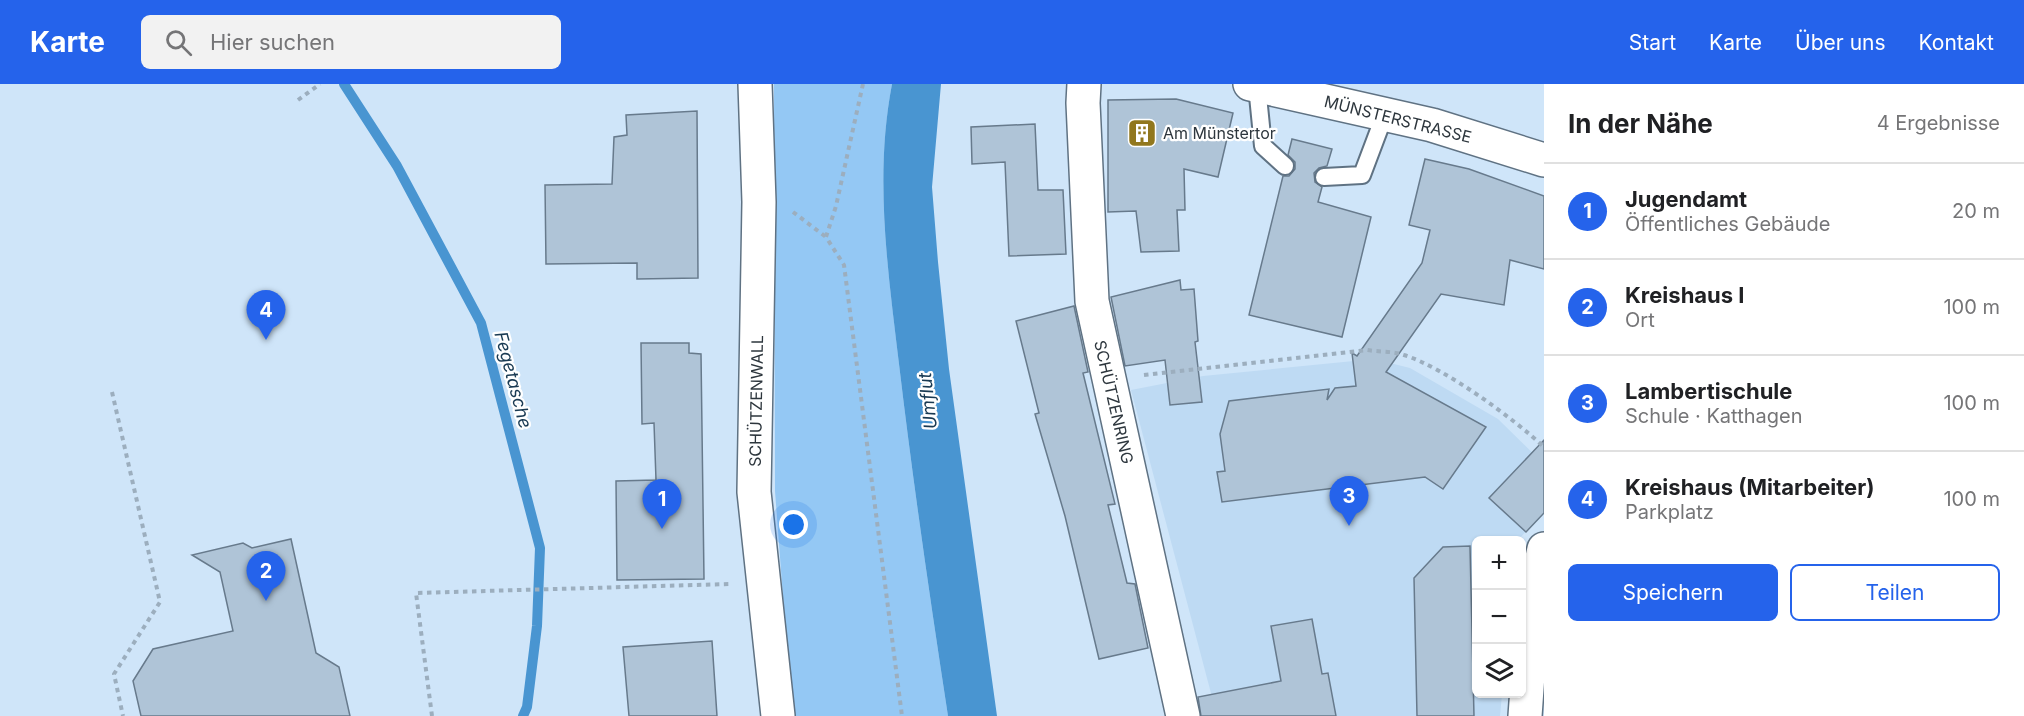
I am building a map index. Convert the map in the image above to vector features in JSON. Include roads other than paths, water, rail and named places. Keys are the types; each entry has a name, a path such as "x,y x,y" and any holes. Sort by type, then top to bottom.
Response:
{"street":[{"name":"SCHÜTZENWALL","path":"755,84 759,202 754,492 778,716"},
{"name":"SCHÜTZENRING","path":"1084,84 1092,301 1183,716"},
{"name":"MÜNSTERSTRASSE","path":"1253,85 1385,114 1493,142 1544,160"},
{"path":"1525,716 1534,592 1544,549"}],"lane":[{"path":"1253,85 1263,146 1285,166"},
{"path":"1324,177 1362,175 1385,114"}],"water":[{"name":"Umflut","path":"892,84 941,84 932,187 938,262 949,369 997,716 948,716 910,452 887,259 883,189 884,154"}],"waterway":[{"name":"Fegetasche","path":"344,84 397,166 481,323 540,548 537,626 527,707 523,716"}],"place":[{"name":"Am Münstertor","path":"1142,133"},
{"name":"Kreishaus (Mitarbeiter)","path":"266,340"},
{"name":"Lambertischule","path":"1349,526"},
{"name":"Jugendamt","path":"662,529"},
{"name":"Kreishaus Ⅰ","path":"266,601"}]}
